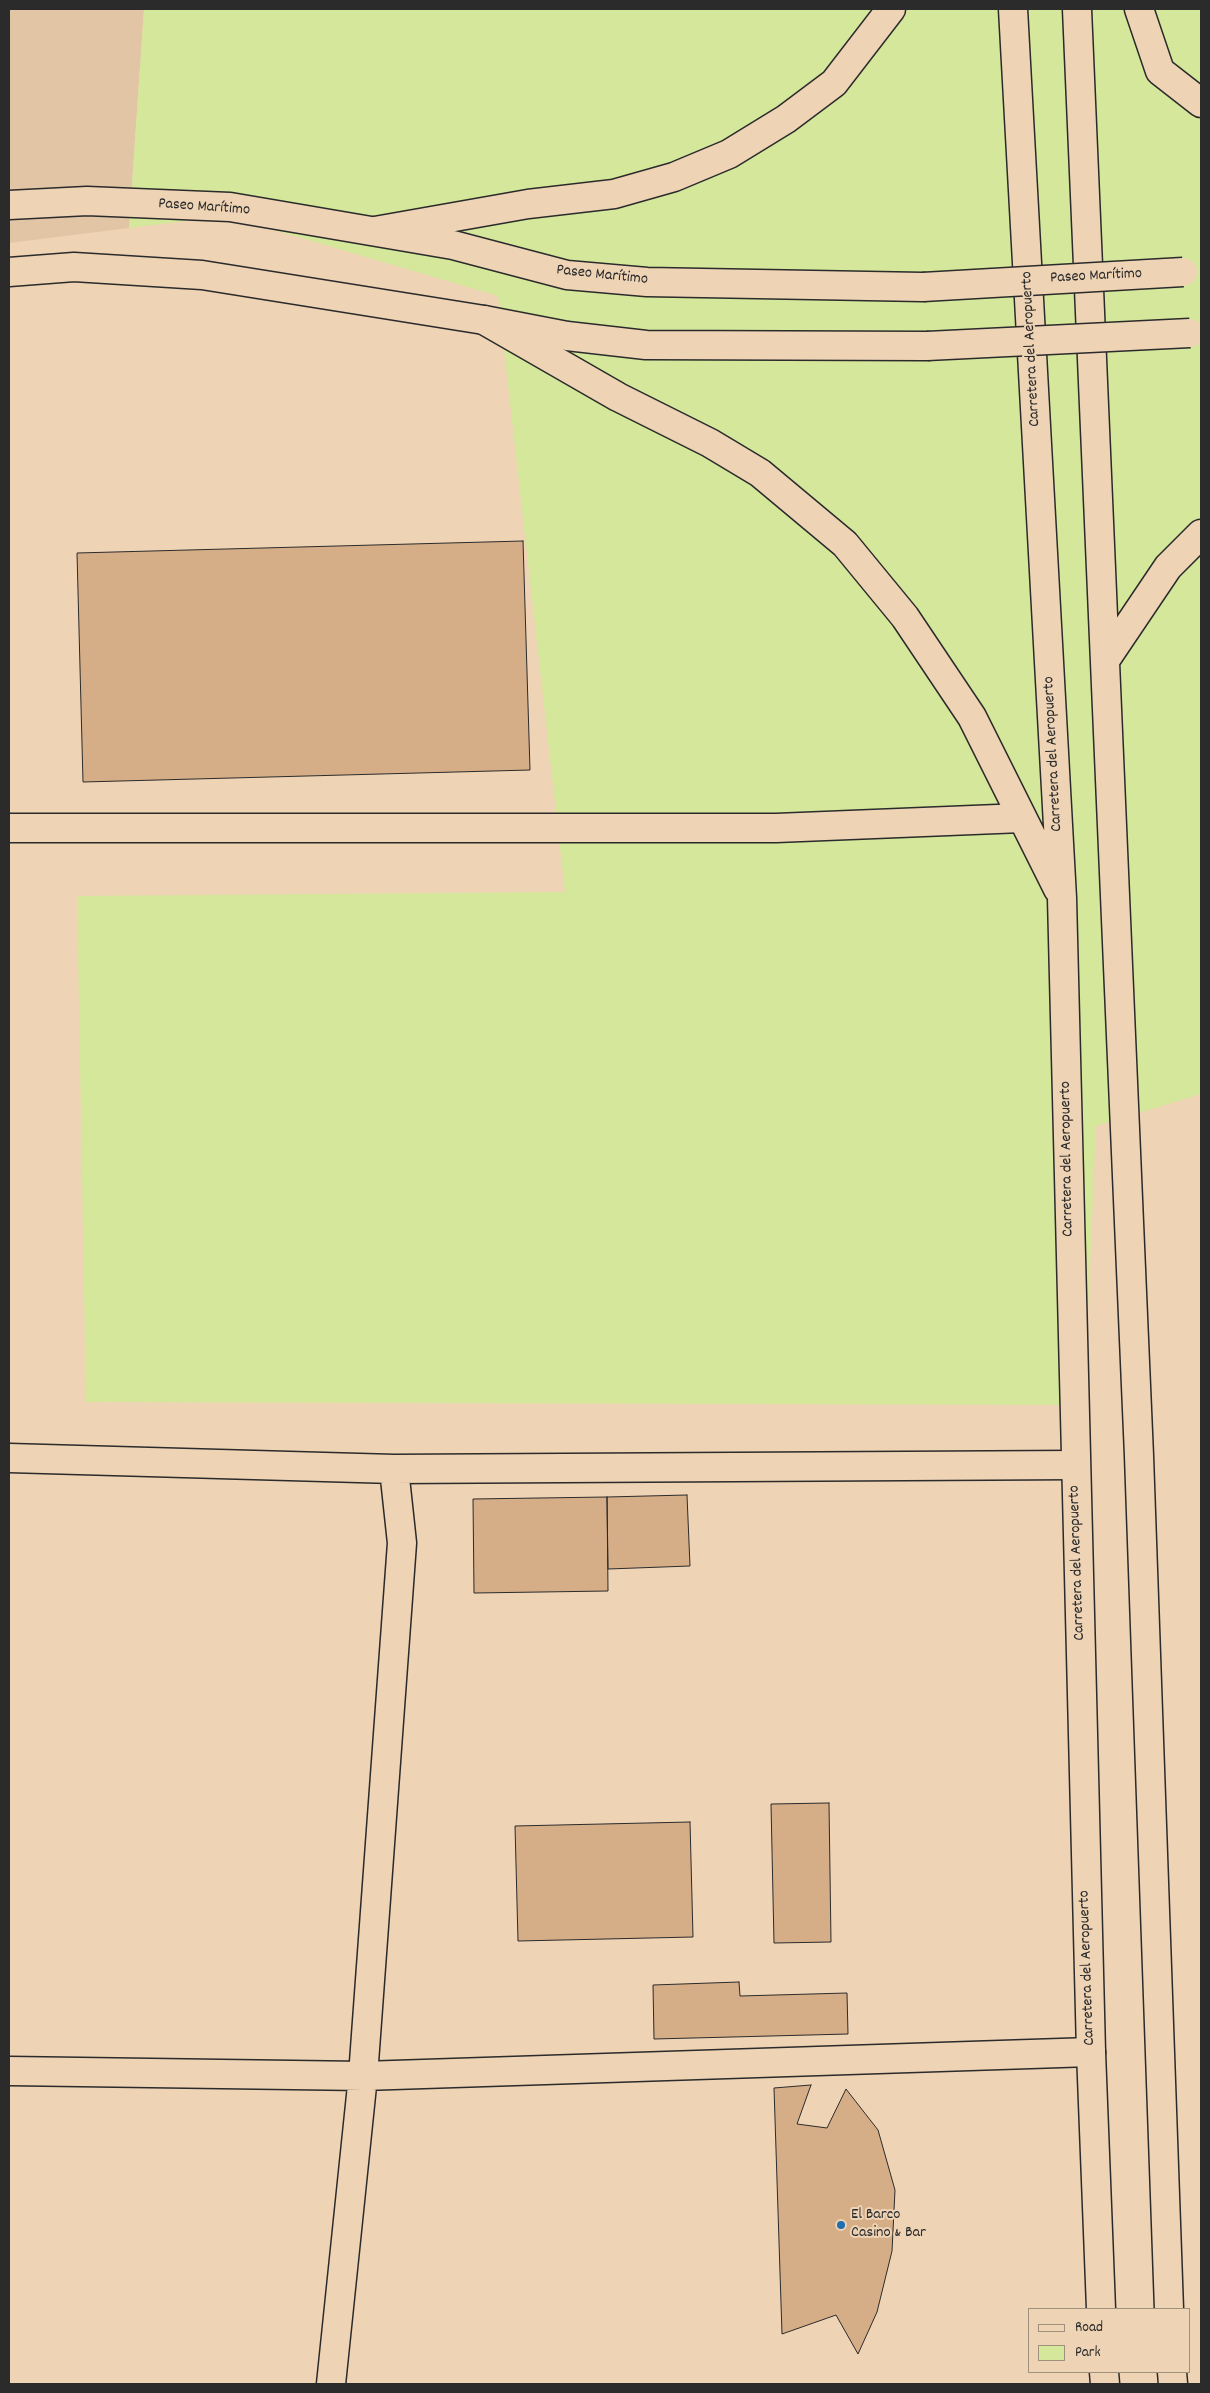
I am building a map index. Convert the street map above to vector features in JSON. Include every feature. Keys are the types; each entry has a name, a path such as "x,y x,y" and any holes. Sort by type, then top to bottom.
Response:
{"main road":[{"path":"375,231 528,204 614,194 674,177 720,158 786,119 834,83 891,9"},
{"name":"Carretera del Aeropuerto","path":"1012,9 1062,898 1091,2052 1101,2308"},
{"path":"1076,9 1106,659 1138,1436 1169,2308"},
{"path":"1139,9 1160,70 1201,103"},
{"name":"Paseo Marítimo","path":"9,205 86,201 230,208 375,231 453,246 567,275 647,282 923,287 1192,272"},
{"path":"9,272 74,267 202,275 484,320 567,336 646,345 926,346 1196,333"},
{"path":"484,320 618,397 710,443 760,473 844,544 905,617 972,717 1062,898"},
{"path":"1106,659 1168,567 1201,534"},
{"path":"9,828 776,828 1022,818"},
{"path":"9,1458 394,1469 1075,1465"},
{"path":"331,2384 363,2076 402,1543 394,1469"},
{"path":"9,2071 363,2076 1091,2052"}],"shaded area":[{"path":"9,9 144,9 129,228 9,243"}],"green space":[{"path":"144,9 1201,9 1201,1094 1096,1126 1084,1405 86,1402 77,896 565,892 498,296 227,216 129,228"}],"building":[{"path":"523,541 530,770 83,782 77,553"},
{"path":"687,1495 690,1566 608,1569 607,1497"},
{"path":"607,1497 608,1591 474,1593 473,1499"},
{"path":"829,1803 831,1942 774,1943 771,1804"},
{"path":"690,1822 693,1937 518,1941 515,1826"},
{"path":"739,1982 740,1996 847,1993 848,2034 654,2039 653,1985"},
{"path":"811,2085 797,2124 827,2128 846,2089 878,2130 895,2190 892,2251 877,2312 858,2354 836,2315 782,2334 774,2088"}],"place":[{"name":"El Barco Casino & Bar","path":"841,2225"}]}
